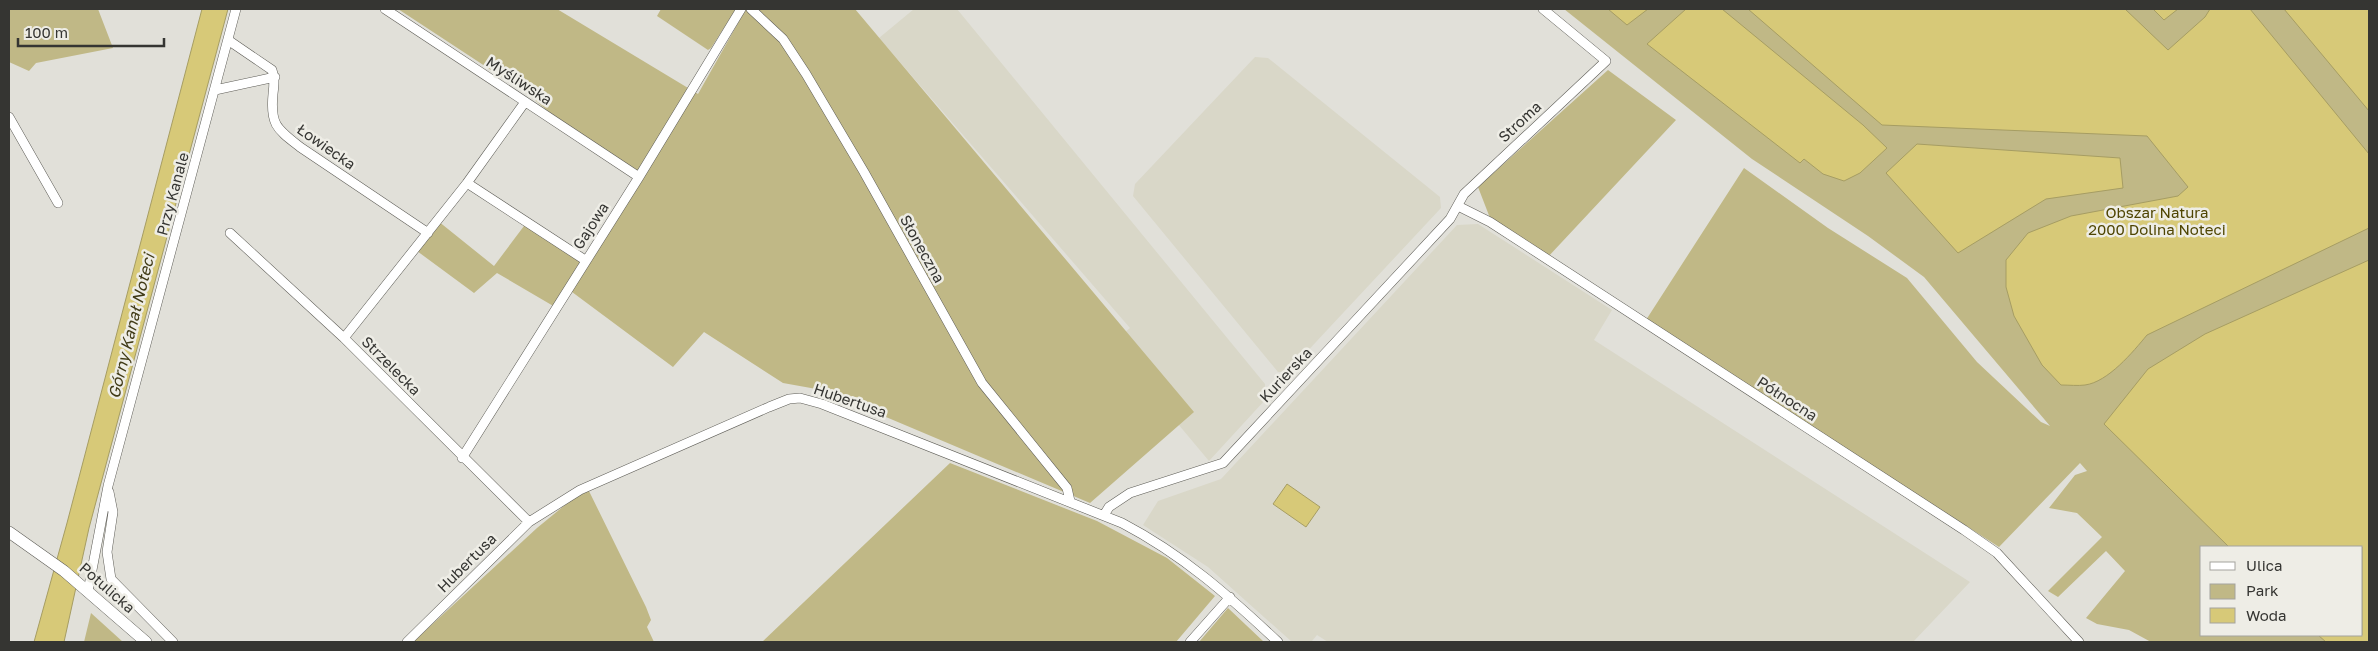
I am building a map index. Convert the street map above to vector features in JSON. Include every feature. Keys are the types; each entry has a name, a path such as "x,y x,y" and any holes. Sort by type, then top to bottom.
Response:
{"street":[{"name":"Przy Kanale","path":"84,588 108,486 236,9"},
{"name":"Myśliwska","path":"385,9 639,177"},
{"name":"Gajowa","path":"462,458 639,177 741,9"},
{"name":"Słoneczna","path":"751,9 783,39 864,172 982,383 1067,488 1070,501"},
{"name":"Stroma","path":"1458,206 1464,194 1606,61 1543,9"},
{"path":"215,90 274,76 272,70 228,40"},
{"name":"Łowiecka","path":"274,76 271,113 281,132 300,147 428,233"},
{"path":"344,338 467,183 525,102"},
{"path":"9,117 58,203"},
{"path":"467,183 586,260"},
{"name":"Kurierska","path":"1104,515 1109,507 1130,493 1223,463 1450,220 1458,206"},
{"name":"Północna","path":"1458,206 1490,222 1964,530 1997,554 2079,642"},
{"name":"Strzelecka","path":"230,232 344,338 462,458 529,522"},
{"name":"Hubertusa","path":"406,642 529,522 580,490 789,399 800,398 858,417 1070,501 1142,534 1206,576 1278,642"},
{"path":"108,486 113,512 107,552 111,579 173,642"},
{"name":"Potulicka","path":"9,532 84,588 146,642"},
{"path":"1190,642 1230,597"}],"shaded area":[{"path":"914,9 957,9 1265,384 1265,400 1209,461 1111,344 1130,328 879,38"},
{"path":"1255,57 1268,58 1440,197 1441,208 1288,372 1278,372 1133,196 1135,184"},
{"path":"1478,224 1612,310 1594,340 1970,582 1913,642 1328,642 1317,635 1312,641 1292,642 1208,567 1143,525 1158,501 1221,479 1457,225"}],"green space":[{"path":"9,9 98,9 113,48 36,63 29,71 9,62"},
{"path":"398,9 557,9 698,94 746,9 855,9 1194,412 1090,503 822,390 783,383 704,332 673,367 568,289 555,307 497,273 474,293 417,251 438,221 494,266 527,222 585,260 643,176 577,136 529,95"},
{"path":"661,9 736,9 708,50 657,16"},
{"name":"Obszar Natura 2000 Dolina Noteci","path":"1564,9 2369,9 2369,642 2151,642 2129,630 2097,624 2086,618 2125,571 2106,551 2058,597 2048,591 2102,537 2077,513 2049,508 2075,475 2087,471 2080,463 1999,547 1646,320 1744,168 1828,228 1907,278 1977,362 2041,422 2050,426 1924,277 1868,236 1752,159"},
{"path":"1608,70 1676,120 1547,258 1490,218 1478,187"},
{"path":"950,463 1097,521 1167,558 1215,596 1176,642 762,642"},
{"path":"587,487 646,607 651,620 647,627 654,642 413,642 537,528"},
{"path":"1228,608 1264,642 1199,642"},
{"path":"91,613 123,642 84,642"}],"water":[{"name":"Górny Kanał Noteci","path":"202,9 228,9 89,528 64,642 34,642 67,523"},
{"path":"1608,9 1648,9 1627,25"},
{"path":"1686,9 1722,9 1863,125 1887,148 1860,173 1844,181 1823,174 1804,159 1800,163 1647,44"},
{"path":"1748,9 2125,9 2168,50 2205,17 2210,9 2250,9 2369,154 2369,228 2147,335 2119,365 2094,383 2061,385 2042,365 2014,316 2006,287 2006,260 2028,233 2071,216 2178,196 2188,187 2147,136 1882,125"},
{"path":"2153,9 2178,9 2164,20"},
{"path":"2284,9 2369,9 2369,111"},
{"path":"1917,144 2120,158 2123,188 2046,199 1958,253 1886,173"},
{"path":"2369,260 2369,642 2326,642 2319,636 2363,636 2363,546 2228,546 2104,424 2148,369 2205,334"},
{"path":"1287,484 1320,507 1306,527 1273,504"}]}
